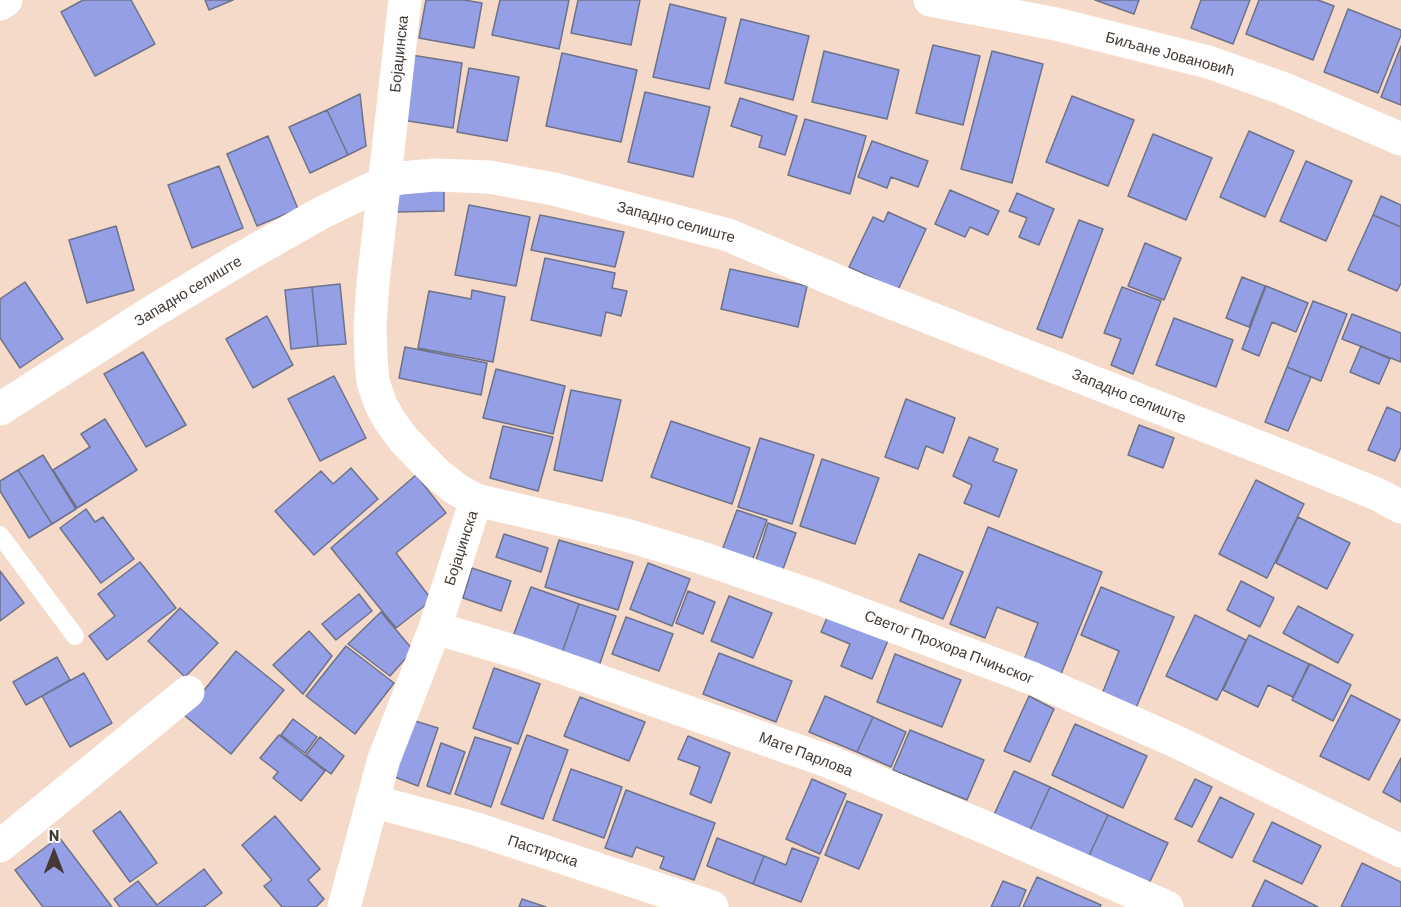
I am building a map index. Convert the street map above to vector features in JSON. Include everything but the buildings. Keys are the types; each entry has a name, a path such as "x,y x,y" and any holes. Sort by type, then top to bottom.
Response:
{"street":[{"path":"0,3 6,0"},
{"name":"Бојаџинска","path":"344,907 384,759 435,628 476,500 456,489 436,473 404,440 381,405 373,382 370,326 405,0"},
{"name":"Биљане Јовановић","path":"930,0 1058,12 1146,45 1208,62 1282,88 1401,139"},
{"name":"Западно селиште","path":"0,409 240,259 321,213 384,182 435,175 489,177 554,189 728,235 930,319 1369,491 1401,507"},
{"name":"Светог Прохора Пчињског","path":"476,500 626,535 810,595 916,634 1034,679 1177,742 1401,851"},
{"name":"Мате Парлова","path":"435,628 531,656 830,762 989,828 1167,907"},
{"path":"0,846 188,692"},
{"name":"Пастирска","path":"372,801 473,828 712,907"}],"lane":[{"path":"0,535 75,636"}]}
